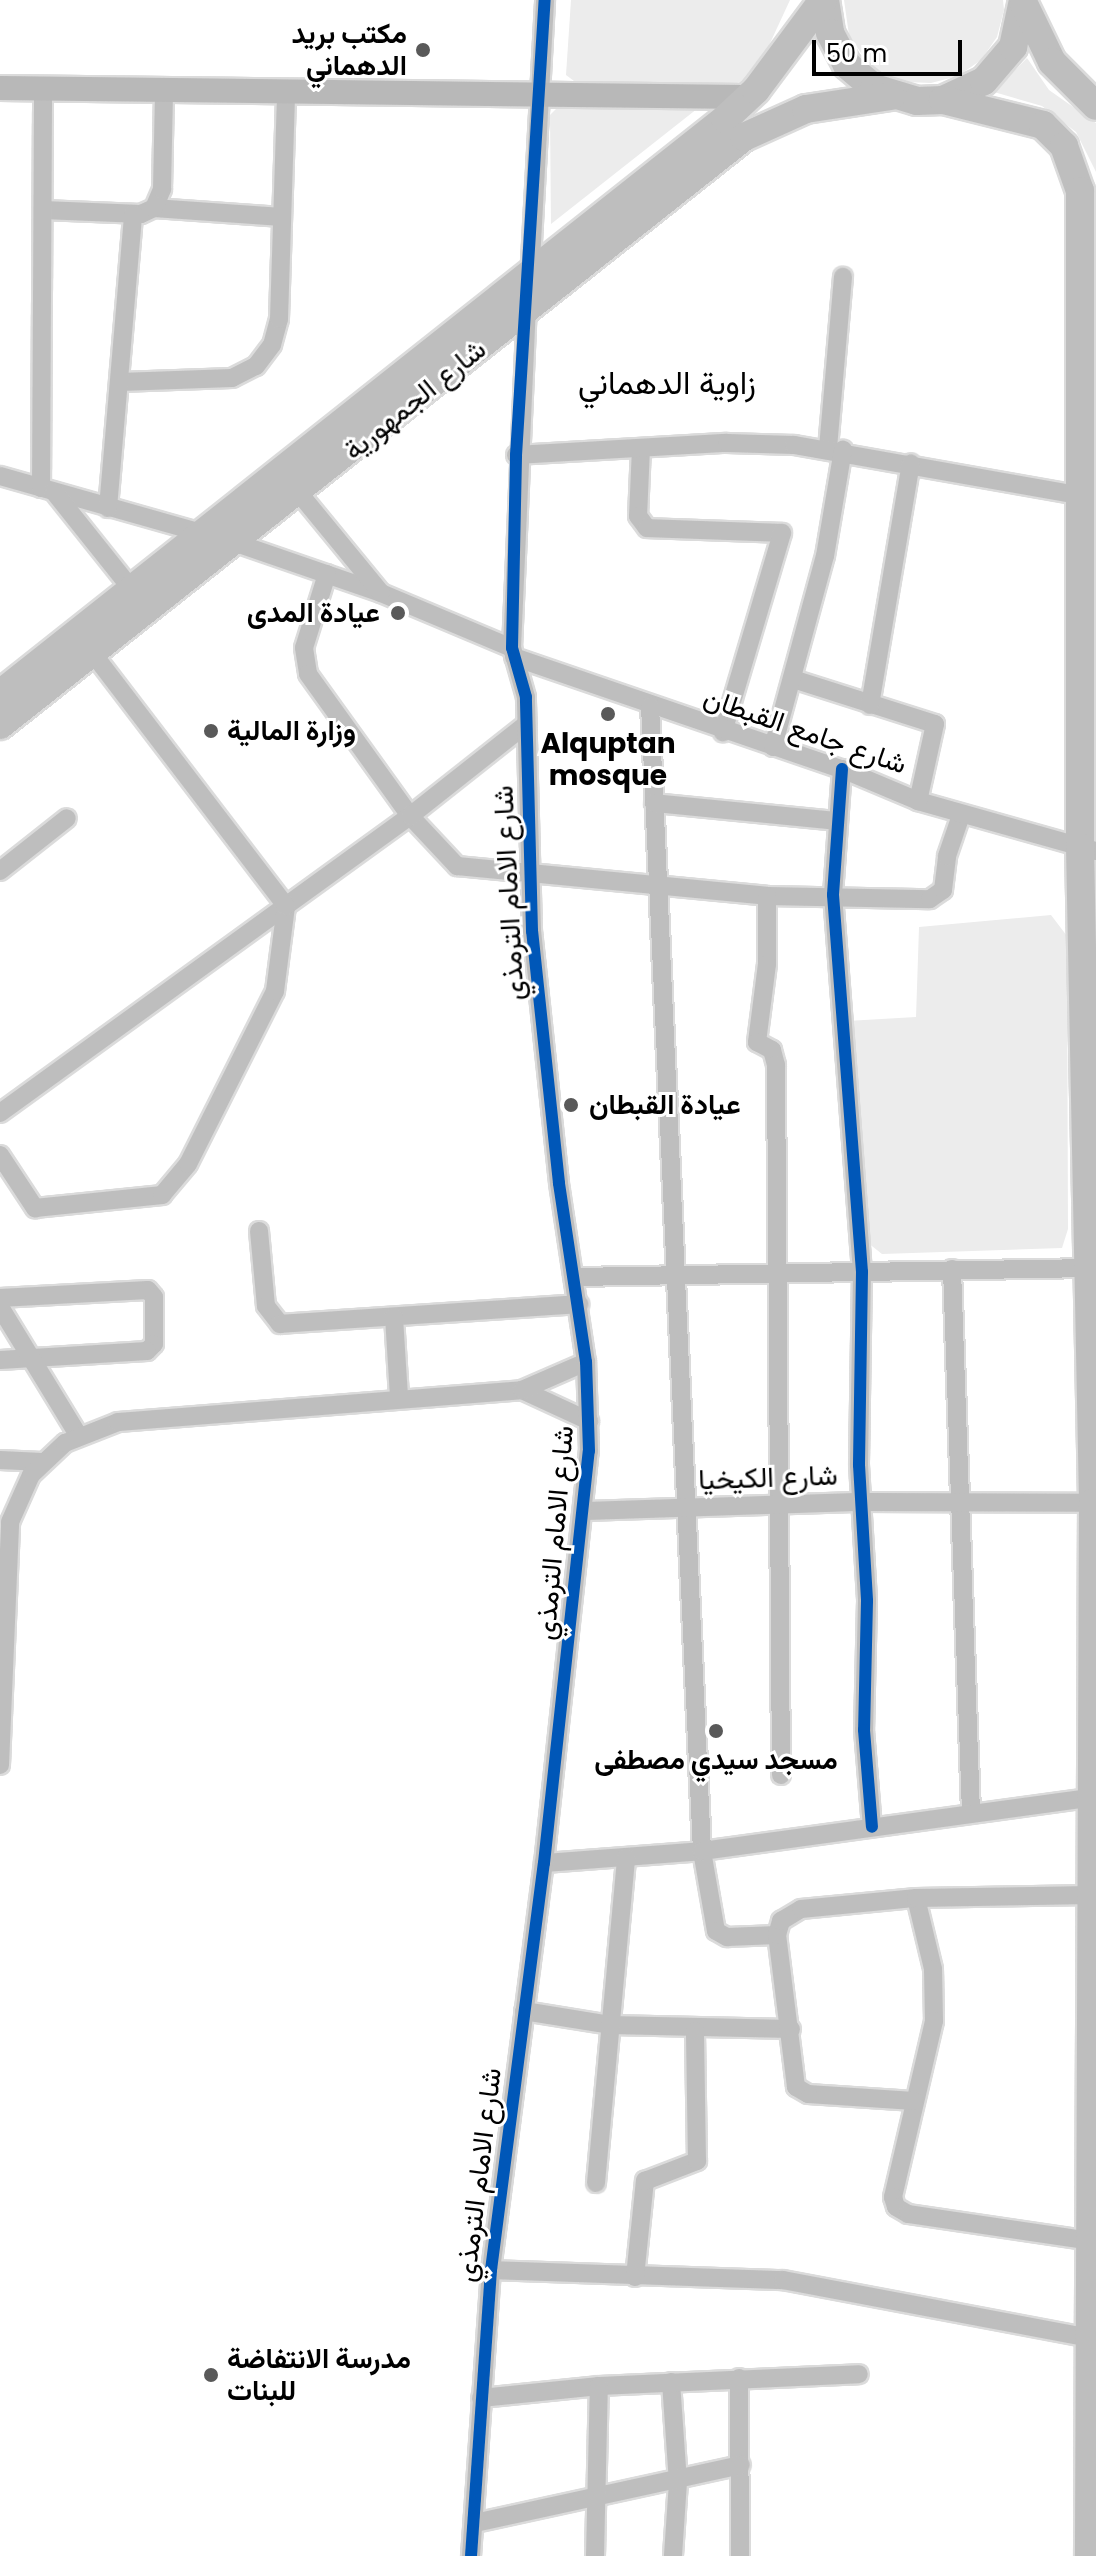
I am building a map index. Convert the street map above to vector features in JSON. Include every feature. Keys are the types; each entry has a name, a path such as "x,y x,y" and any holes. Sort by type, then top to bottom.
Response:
{"main road":[{"path":"824,0 830,33 847,65 891,96"},
{"name":"شارع الجمهورية","path":"0,725 92,652 201,533 530,275 750,97 824,0"},
{"path":"943,100 965,93 1000,66 1017,37 1023,2"},
{"path":"1023,2 1052,62 1096,106"},
{"path":"0,88 286,95 750,97"},
{"name":"شارع الجمهورية","path":"0,694 139,600 236,543 744,137 806,109 891,96 943,100 1043,125 1064,146 1096,239"},
{"path":"1080,191 1079,495 1088,849 1089,1268 1094,1503 1090,2241 1093,2339 1089,2556"}],"street":[{"name":"شارع الامام الترمذي","path":"471,2556 491,2270 586,1511 589,1421 579,1304 559,1183 530,877 524,726 526,697 513,653 516,455 530,275 545,0"},
{"path":"43,89 48,490 139,600"},
{"path":"154,208 162,189 164,93"},
{"path":"120,382 232,378 265,356 279,319 286,95"},
{"path":"43,210 133,214 154,208 282,217"},
{"path":"108,508 133,214"},
{"path":"773,747 825,556 835,449 843,277"},
{"path":"516,455 739,443 835,449 1079,495"},
{"path":"641,448 638,516 647,528 782,533 723,732"},
{"path":"870,705 911,463"},
{"name":"شارع جامع القبطان","path":"0,476 236,543 327,574 381,593 513,653 650,706 842,769 918,801 1088,849"},
{"path":"299,493 381,593"},
{"path":"327,574 304,648 305,664 410,816 457,866 530,877 767,896 939,896 961,815"},
{"path":"0,1155 30,1202 41,1209 68,1202 145,1199 177,1182 269,1007 286,906 92,652"},
{"path":"793,679 935,724 918,801"},
{"path":"650,706 689,1508 702,1851 716,1931 727,1937 777,1935"},
{"path":"0,1113 410,816 524,726"},
{"path":"842,769 833,895 862,1272 864,1730 872,1827"},
{"path":"654,803 837,821"},
{"path":"0,871 67,818"},
{"path":"767,896 767,964 757,1042 772,1050 776,1065 781,1408 776,1505 783,1572 781,1775"},
{"path":"259,1231 266,1306 275,1321 285,1325 579,1304"},
{"path":"575,1277 1089,1268"},
{"path":"952,1269 971,1813"},
{"path":"0,1298 145,1290 153,1294 154,1344 150,1351 0,1360"},
{"path":"0,1307 27,1358 78,1435"},
{"path":"394,1317 399,1396"},
{"path":"0,1765 7,1540 22,1490 42,1462 78,1435 118,1422 399,1396 522,1390 586,1362"},
{"path":"522,1390 589,1421"},
{"path":"0,1460 42,1462"},
{"name":"شارع الكيخيا","path":"586,1511 863,1502 1094,1503"},
{"path":"544,1863 702,1851 971,1813 1093,1780"},
{"path":"596,2183 626,1857"},
{"path":"914,2101 801,2091 791,2074 791,2029 777,1935 781,1921 793,1911 916,1898 1091,1895"},
{"path":"916,1898 934,1995 934,2021 893,2197 899,2211 1090,2241"},
{"path":"524,2011 610,2025 695,2031 791,2029"},
{"path":"635,2277 645,2181 697,2161 695,2031"},
{"path":"491,2270 783,2280 1093,2339"},
{"path":"481,2398 599,2386 859,2374"},
{"path":"739,2378 740,2556"},
{"path":"671,2382 678,2482 673,2556"},
{"path":"595,2556 599,2386"},
{"path":"475,2523 678,2482 741,2465"}],"shaded area":[{"path":"571,0 790,0 759,67 733,87 578,84 566,75"},
{"path":"844,0 1003,0 1004,10 997,37 981,60 958,76 931,83 906,82 882,73 863,56 849,35"},
{"path":"1027,58 1049,90 1096,123 1096,172 1076,132 1042,106 994,92"},
{"path":"707,101 551,224 550,115 561,104"},
{"path":"1051,915 1067,936 1068,1229 1062,1248 882,1254 858,1235 847,1021 916,1017 919,927"}],"cycle path":[{"path":"471,2556 491,2270 544,1863 589,1451 586,1362 559,1183 532,931 526,697 512,648 516,455 545,0"},
{"path":"842,769 833,895 862,1272 859,1465 867,1601 864,1730 872,1827"}],"place":[{"name":"مكتب بريد الدهماني","path":"423,50"},
{"name":"عيادة المدى","path":"398,613"},
{"name":"Alquptan mosque","path":"608,714"},
{"name":"وزارة المالية","path":"211,731"},
{"name":"عيادة القبطان","path":"571,1105"},
{"name":"مسجد سيدي مصطفى","path":"716,1731"},
{"name":"مدرسة الانتفاضة للبنات","path":"211,2375"}],"district":[{"name":"زاوية الدهماني","path":"667,383"}]}
